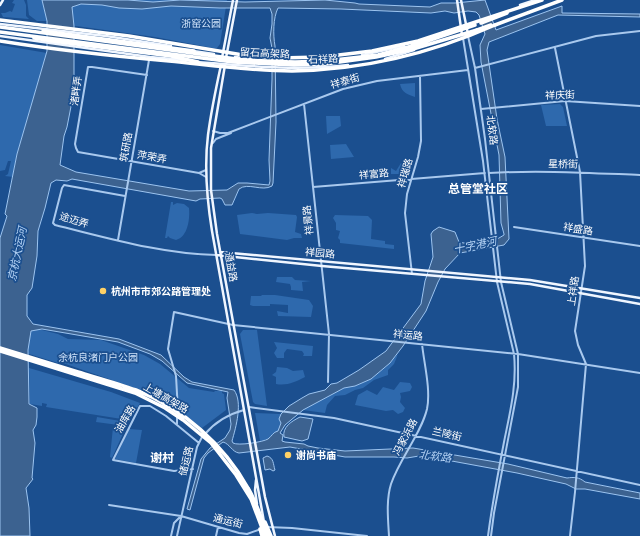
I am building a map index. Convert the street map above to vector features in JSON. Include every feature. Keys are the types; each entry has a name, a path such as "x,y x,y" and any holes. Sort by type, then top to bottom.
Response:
{"highway":[{"name":"留石高架路","path":"0,28 244,60 327,63 412,47 452,34 542,0"},
{"name":"留石高架路","path":"0,32 233,62 294,65 376,58 505,20 562,0"},
{"name":"留石高架路","path":"0,20 129,36 243,55 297,58 352,54 395,47 523,7"},
{"name":"留石高架路","path":"0,41 57,50 128,58 266,70 310,70 369,64 406,55 472,35 505,20"},
{"path":"16,30 55,32 194,51"},
{"path":"11,33 52,42 170,56 198,62"},
{"path":"327,63 359,62 405,53"},
{"name":"上塘高架路","path":"0,348 122,385 168,406 198,428 222,451 239,473 264,521 265,536"},
{"name":"上塘高架路","path":"0,352 122,388 165,408 183,420 211,443 236,475 251,499 265,536"}],"main road":[{"path":"0,5 3,0"},
{"name":"通益路","path":"232,0 225,64 213,131 211,190 233,325 257,453 275,536"},
{"name":"通益路","path":"237,0 225,56 221,64 208,136 206,170 207,201 256,475 265,527 265,536"},
{"path":"461,0 468,34"},
{"name":"石祥路","path":"0,24 84,33 154,43 225,56 294,61 348,57 412,47 492,18 535,0"},
{"name":"石祥路","path":"0,36 150,57 221,64 270,68 351,65 380,60 496,26 567,0"},
{"path":"457,1 462,36"},
{"path":"213,108 216,116"},
{"path":"216,255 220,251"},
{"name":"祥园路","path":"220,251 321,262 496,277"},
{"name":"祥园路","path":"216,255 497,282"},
{"path":"496,277 530,280 640,298"},
{"path":"497,282 537,285 640,304"},
{"path":"256,475 255,490 261,529 265,536"}],"street":[{"path":"475,68 596,36 640,31"},
{"name":"北软路","path":"468,34 481,109 501,282 518,354 518,387 504,461 500,472"},
{"name":"北软路","path":"462,36 485,173 496,277 514,354 515,384 500,461 500,472 489,536"},
{"name":"上祥路","path":"555,48 580,172 585,266 575,331 578,345 586,364 576,492 570,536"},
{"name":"筑研路","path":"118,240 150,57"},
{"name":"渚畔弄","path":"78,152 75,144 88,67 147,75"},
{"name":"祥泰街","path":"212,145 216,139 322,96 377,81 468,70"},
{"name":"祥瑞路","path":"412,274 405,213 421,141 420,76"},
{"name":"祥庆街","path":"481,109 565,101 640,106"},
{"name":"祥景路","path":"304,104 329,334 328,382"},
{"name":"祥泰街","path":"213,131 220,134 234,131"},
{"name":"萍荣弄","path":"78,152 199,173 206,177"},
{"path":"199,173 206,170"},
{"name":"星桥街","path":"485,173 580,172 640,175"},
{"name":"祥富路","path":"313,187 485,173"},
{"name":"途迈弄","path":"118,240 55,225 53,221 64,185 125,196"},
{"name":"祥盛路","path":"514,227 640,246"},
{"name":"祥园路","path":"118,240 197,255 216,255"},
{"name":"祥运路","path":"177,424 176,376 168,349 174,312 233,325 518,354 640,373"},
{"name":"冯家浜路","path":"389,536 389,492 401,461 422,422 427,408 427,389 422,344"},
{"name":"油库路","path":"193,469 174,472 113,460 140,406 150,406 177,424 199,443"},
{"name":"兰陵街","path":"249,407 334,418 640,485"},
{"name":"储运路","path":"181,516 201,439 214,424 224,418 244,410"},
{"name":"通运街","path":"109,505 181,516 231,531 247,534 272,526 367,536"},
{"path":"171,536 174,523 181,516"},
{"path":"177,536 181,516"},
{"path":"216,536 218,527"}],"green space":[{"path":"14,0 24,0 26,5 26,16 29,19 3,17 1,13 12,12 15,4 12,3"},
{"path":"27,0 42,0 47,21 37,21 29,15"},
{"name":"浙窑公园","path":"68,0 227,0 220,44 217,48 213,48 155,37 69,25"},
{"path":"0,45 47,53 17,154 13,177 5,176 8,174 11,161 8,161 5,170 0,171"},
{"path":"415,83 415,97 407,94 400,84"},
{"path":"560,104 563,107 567,126 546,126 541,105"},
{"path":"326,116 340,116 341,126 327,134"},
{"path":"346,144 354,157 331,159 330,145"},
{"path":"401,163 410,163 409,169 403,174 391,174 391,168 396,171"},
{"path":"171,202 173,202 173,205 177,203 184,204 189,208 186,231 176,240 168,236 165,238"},
{"path":"252,213 296,215 295,232 301,234 302,238 287,240 240,234 237,215"},
{"path":"335,215 368,216 372,220 371,239 385,241 385,244 394,245 394,249 340,243 338,238 340,231 336,230 336,223 333,218"},
{"path":"277,277 292,277 295,280 311,281 302,282 303,291 291,290 290,284 276,282"},
{"path":"275,295 309,300 313,306 311,317 278,316 277,311 288,313 288,305 250,305 251,296"},
{"name":"余杭良渚门户公园","path":"32,328 34,330 42,330 58,334 68,339 101,340 144,355 160,364 189,388 214,392 222,391 224,394 226,410 202,428 174,408 149,393 60,362 58,363 26,353 28,329"},
{"path":"243,330 257,330 267,406 255,404 253,402 240,334"},
{"path":"274,342 313,346 312,356 303,356 304,354 302,351 287,349 284,353 284,358 277,358 274,353 277,348"},
{"path":"398,354 394,364 388,370 388,375 374,380 363,388 345,395 335,396 327,405 325,413 303,410 344,388 355,386 371,379 386,367"},
{"path":"277,367 287,368 293,371 303,370 305,377 287,384 276,384 276,377 272,375 276,372"},
{"path":"29,368 111,392 140,403 131,418 128,420 46,407 47,404 42,403 42,406 30,404"},
{"path":"400,382 410,383 412,387 410,391 400,393 400,402 405,408 403,412 398,414 393,410 386,411 355,405 358,395 367,390 377,395 383,387 394,390"},
{"path":"255,413 281,414 279,431 270,438 260,441"},
{"path":"97,417 126,422 128,424 126,426 96,422"},
{"path":"113,427 125,429 112,458 110,457"},
{"path":"129,429 142,430 136,463 115,459"}],"water":[{"path":"42,0 128,0 153,2 180,0 245,2 325,0 359,4 430,7 441,3 485,0 496,30 562,6 562,13 640,14 640,17 558,15 489,42 487,50 497,119 505,157 509,239 504,245 460,253 445,269 426,311 390,363 371,379 355,386 344,388 303,410 285,425 280,433 283,435 282,441 304,444 318,448 345,451 413,448 508,464 640,493 640,499 585,489 576,489 566,484 517,473 430,457 345,457 290,447 239,453 223,442 208,453 204,458 190,510 187,509 201,459 210,448 225,438 230,430 231,424 227,398 228,392 187,383 162,361 150,354 118,342 42,329 31,331 28,350 29,404 37,408 36,425 33,430 35,443 33,479 26,488 29,508 30,536 0,536 0,238 7,216 5,214 17,154 47,51 47,21","holes":["81,4 142,9 171,6 270,8 272,14 270,38 272,48 272,79 269,185 238,183 227,190 189,191 76,172 60,165 64,136 74,91 74,26 72,7","278,8 431,13 445,11 454,13 468,11 476,12 479,15 485,34 480,45 481,62 499,155 501,223 504,235 499,238 464,243 459,242 455,232 439,227 433,231 431,234 433,257 425,281 421,304 386,351 359,370 337,383 331,384 325,390 309,394 289,406 281,414 279,419 281,423 278,431 268,439 236,444 232,441 237,422 238,408 237,395 234,390 192,382 184,377 161,355 119,339 33,324 27,316 27,295 32,288 37,256 38,231 51,183 56,180 67,181 72,179 196,201 200,199 220,198 225,205 232,205 239,189 243,187 268,188 272,186 276,122 274,27"]},
{"path":"300,417 313,419 308,439 302,441 284,437 286,427"},
{"path":"267,456 271,458 273,462 275,470 273,471 270,469 265,470 263,458"}],"place":[{"name":"杭州市市郊公路管理处","path":"103,291"},
{"name":"谢尚书庙","path":"288,455"}],"district":[{"name":"总管堂社区","path":"478,188"},
{"name":"谢村","path":"162,457"}],"water label":[{"name":"十字港河","path":"475,245"},
{"name":"京杭大运河","path":"17,254"}]}
